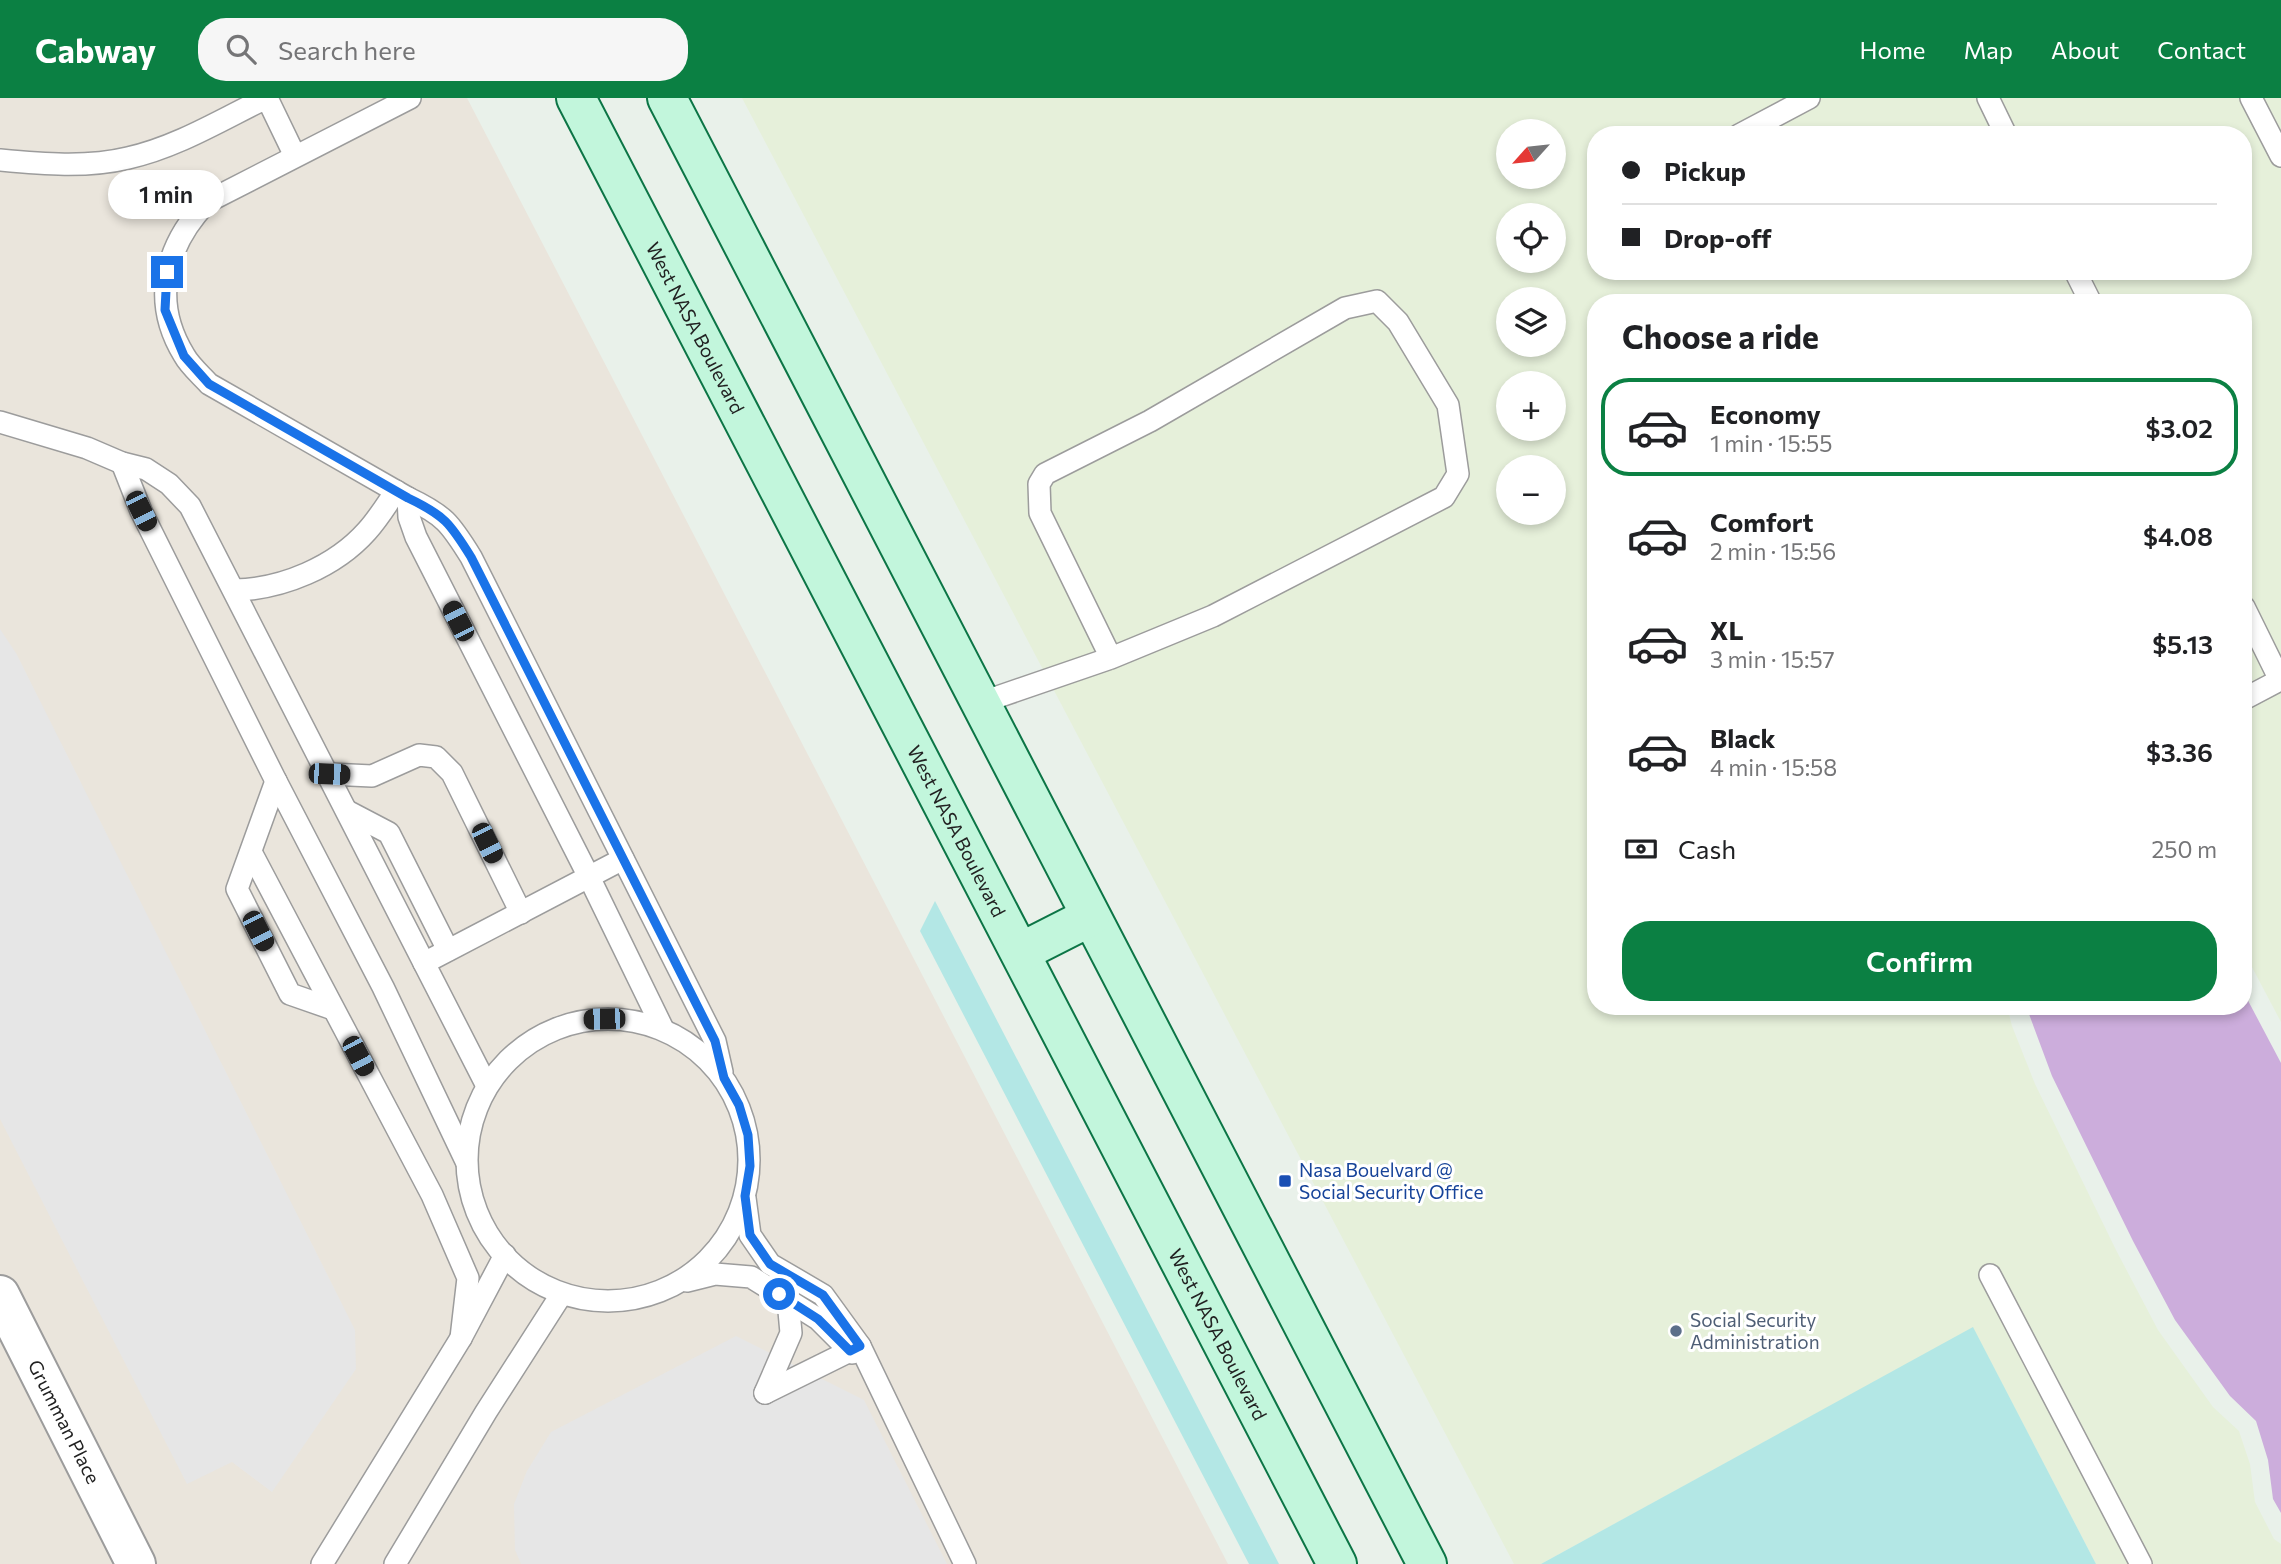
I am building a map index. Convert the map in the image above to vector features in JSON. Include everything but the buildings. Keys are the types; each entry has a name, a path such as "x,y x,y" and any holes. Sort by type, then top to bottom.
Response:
{"main road":[{"name":"West NASA Boulevard","path":"576,98 1337,1564"},
{"path":"667,98 1427,1564"},
{"path":"1021,952 1090,917"}],"street":[{"name":"Grumman Place","path":"0,1295 138,1558"}],"lane":[{"path":"0,160 55,164 128,159 170,145 266,98 295,156"},
{"path":"410,98 207,202 190,221 167,272 165,310 184,356 209,384 437,512 455,531 471,557 715,1041 724,1078"},
{"path":"1756,126 1809,98"},
{"path":"1988,98 2002,126"},
{"path":"2251,98 2281,156"},
{"path":"980,703 1111,658 1213,616 1444,497 1458,474 1448,405 1398,322 1377,301 1345,307 1150,421 1045,474 1039,484 1040,513 1111,658"},
{"path":"0,422 146,469 169,484 190,506 487,1086"},
{"path":"122,463 141,511 383,987 467,1162"},
{"path":"235,590 258,589 279,584 339,555 367,532 402,494"},
{"path":"402,494 416,537 663,1029"},
{"path":"2252,623 2280,680 2252,695"},
{"path":"329,774 372,776 419,755 436,757 452,773 521,913"},
{"path":"276,781 237,889 290,994 333,1009"},
{"path":"347,811 389,832 448,950"},
{"path":"251,852 432,1195 468,1278 461,1338"},
{"path":"424,963 623,859"},
{"path":"673,1285 705,1263 730,1232 745,1196 750,1166 748,1135 739,1105 724,1078 707,1058 686,1041 663,1029 624,1019 584,1020 546,1032 513,1055 487,1086 473,1123 467,1162 472,1196 485,1228 505,1255 527,1274 561,1295 585,1303 643,1297 673,1285 715,1274 751,1277 818,1319 855,1349"},
{"path":"745,1196 750,1235 770,1264 823,1295 875,1377 965,1564"},
{"path":"322,1564 461,1338 505,1255"},
{"path":"1990,1275 2141,1564"},
{"path":"395,1564 486,1412 561,1295"},
{"path":"788,1300 791,1333 765,1393 855,1349"}],"shaded area":[{"path":"0,98 467,98 1228,1564 0,1564"},
{"path":"742,98 2281,98 2281,1022 2252,967 2252,294 1587,294 1587,1015 2009,1015 2035,1084 2158,1330 2213,1407 2239,1431 2250,1464 2255,1502 2274,1539 2281,1544 2281,1564 2096,1564 1973,1328 1541,1564 1514,1564"},
{"path":"0,629 16,653 355,1330 356,1369 272,1492 232,1462 187,1484 0,1119"},
{"path":"935,901 1279,1564 1249,1564 920,931"},
{"path":"2252,1008 2281,1063 2281,1513 2273,1499 2268,1460 2256,1421 2230,1396 2175,1320 2052,1076 2029,1015 2252,1015"},
{"path":"1973,1327 2096,1564 1541,1564"},
{"path":"736,1336 864,1400 947,1564 521,1564 515,1550 514,1504 527,1471 551,1432"}],"place":[{"name":"Nasa Bouelvard @ Social Security Office","path":"1285,1181"},
{"name":"Social Security Administration","path":"1676,1331"}],"route":[{"path":"167,272 165,310 184,356 209,384 437,512 455,531 471,557 715,1041 724,1078 739,1105 748,1135 750,1166 745,1196 750,1235 770,1264 823,1295 860,1346 850,1351 818,1319 779,1294"}]}
